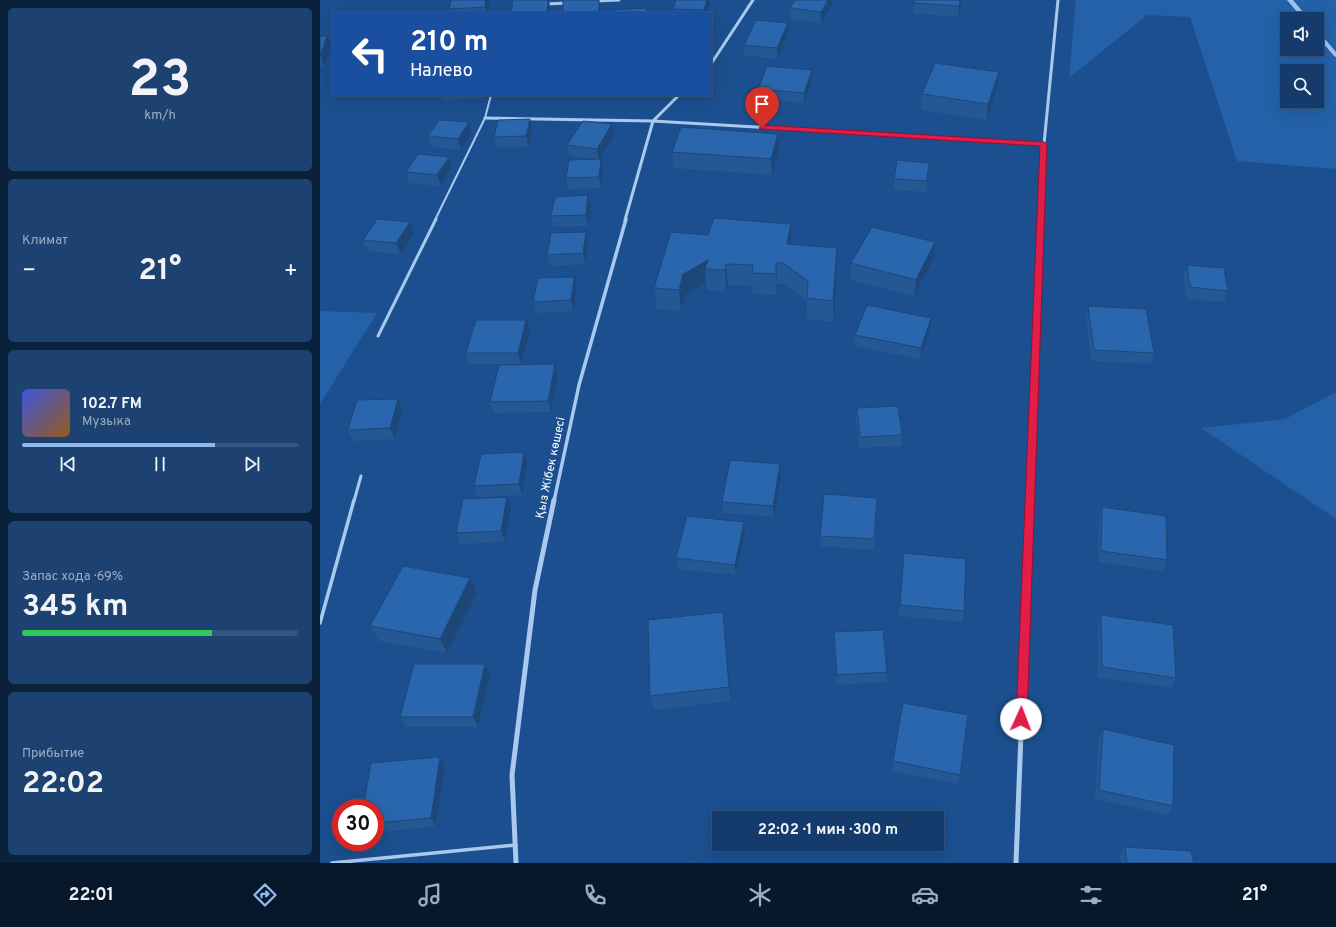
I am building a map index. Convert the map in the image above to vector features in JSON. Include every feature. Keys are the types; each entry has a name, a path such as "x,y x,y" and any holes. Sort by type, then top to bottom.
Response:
{"street":[{"path":"588,2 619,0"},
{"path":"712,62 753,0"},
{"path":"1016,863 1044,144 1058,0"},
{"path":"540,4 572,3"},
{"path":"653,121 679,96"},
{"path":"485,118 653,121 1044,144"},
{"name":"Қыз Жібек көшесі","path":"516,863 512,775 535,590 579,385 653,121"}],"lane":[{"path":"378,336 485,118 491,96"},
{"path":"320,623 361,476"},
{"path":"332,863 516,844"}],"shaded area":[{"path":"1076,0 1336,0 1336,169 1237,161 1190,17 1147,15 1069,78"},
{"path":"320,311 377,313 320,404"},
{"path":"1336,392 1336,519 1201,428 1285,419"}],"building":[{"path":"451,0 486,0 485,7 449,9"},
{"path":"513,0 548,0 547,12 511,12"},
{"path":"563,0 599,0 599,12 563,12"},
{"path":"676,0 707,0 704,10 673,9"},
{"path":"795,0 828,0 821,12 790,8"},
{"path":"915,0 960,0 959,6 914,3"},
{"path":"647,8 647,12 611,12 611,10"},
{"path":"756,20 788,23 777,48 744,45"},
{"path":"320,36 327,36 320,56"},
{"path":"935,63 999,72 988,104 922,94"},
{"path":"767,66 812,70 804,93 758,89"},
{"path":"530,119 526,136 494,137 498,120"},
{"path":"439,120 469,122 458,139 428,136"},
{"path":"583,121 612,124 597,149 567,145"},
{"path":"681,127 778,134 771,159 672,152"},
{"path":"418,154 449,157 437,175 406,172"},
{"path":"601,159 599,177 566,178 569,160"},
{"path":"897,160 929,163 927,181 894,179"},
{"path":"588,195 586,215 551,216 555,197"},
{"path":"714,218 791,224 787,244 837,248 833,301 807,298 808,281 783,263 776,263 776,274 752,273 753,265 726,264 725,270 705,269 708,260 683,274 679,290 654,288 671,232 708,235"},
{"path":"377,219 410,222 396,243 363,240"},
{"path":"872,227 935,242 916,280 851,263"},
{"path":"586,232 583,253 547,255 551,233"},
{"path":"1187,265 1224,268 1228,291 1190,287"},
{"path":"574,277 571,300 533,302 538,278"},
{"path":"867,305 931,318 921,348 855,335"},
{"path":"1088,306 1146,309 1154,353 1094,350"},
{"path":"476,320 526,320 518,353 466,353"},
{"path":"555,364 548,401 490,402 499,365"},
{"path":"398,399 390,428 348,430 357,400"},
{"path":"898,406 902,435 860,437 857,408"},
{"path":"524,452 519,484 474,486 481,454"},
{"path":"730,460 780,464 773,506 722,502"},
{"path":"824,494 877,498 874,539 820,536"},
{"path":"507,497 501,531 456,533 463,499"},
{"path":"1102,507 1166,516 1167,560 1101,551"},
{"path":"687,516 744,522 735,565 676,558"},
{"path":"904,553 966,559 964,611 900,605"},
{"path":"403,566 470,578 440,639 370,626"},
{"path":"723,612 729,687 650,696 648,620"},
{"path":"1101,615 1173,625 1176,678 1102,667"},
{"path":"883,630 887,672 837,675 834,632"},
{"path":"414,664 485,664 473,717 400,717"},
{"path":"903,703 968,715 960,775 893,761"},
{"path":"1103,729 1174,745 1173,806 1099,790"},
{"path":"440,757 431,818 384,822 384,799 365,799 371,763"},
{"path":"1125,847 1191,851 1194,863 1127,863"}],"waterway":[{"path":"1290,0 1300,12"},
{"path":"1324,41 1336,55"}],"route":[{"path":"762,128 1044,144 1021,719"}]}
